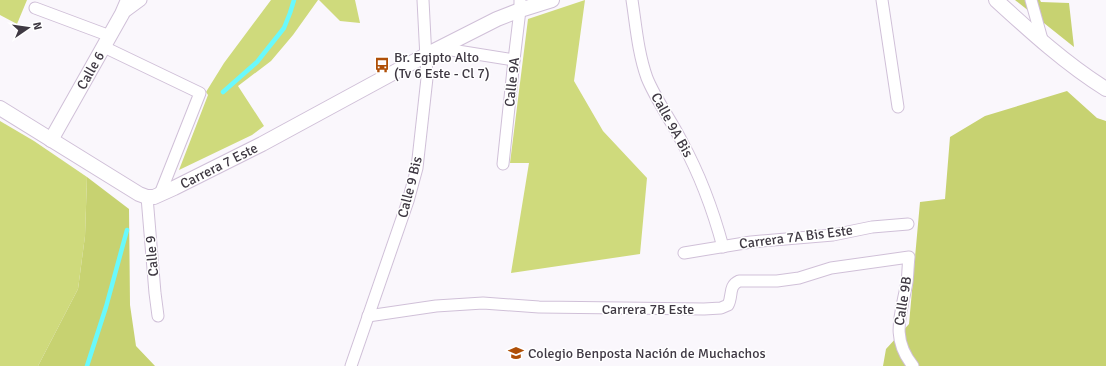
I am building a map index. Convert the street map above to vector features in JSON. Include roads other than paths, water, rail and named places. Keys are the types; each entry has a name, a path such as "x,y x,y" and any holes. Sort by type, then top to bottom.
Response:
{"street":[{"name":"Calle 6","path":"51,140 122,14 128,0"},
{"path":"122,14 141,0"},
{"name":"Calle 9 Bis","path":"351,366 408,201 417,168 427,78 422,0"},
{"name":"Carrera 7 Este","path":"154,195 262,144 439,48 497,19 520,5 552,0"},
{"name":"Calle 9A Bis","path":"632,0 639,50 647,78 652,90 682,140 695,167 717,223 723,247"},
{"path":"882,0 898,107"},
{"path":"996,0 1043,43 1106,89"},
{"path":"1031,0 1043,43"},
{"name":"Calle 9A","path":"503,164 520,5"},
{"path":"34,8 107,41"},
{"name":"Calle 9","path":"107,41 200,93 154,195 155,293 158,316"},
{"path":"439,48 514,60"},
{"path":"0,108 139,194 154,195"},
{"name":"Carrera 7A Bis Este","path":"684,253 751,242 833,235 872,228 908,224"},
{"name":"Carrera 7B Este","path":"368,316 436,306 483,302 547,308 721,308 728,305 731,299 732,287 739,281 777,281 799,278 831,268 909,257"},
{"name":"Calle 9B","path":"909,257 899,333 903,349 913,366"}],"waterway":[{"path":"223,92 257,62 284,28 294,0"},
{"path":"87,366 106,307 127,230"}],"place":[{"name":"Br. Egipto Alto (Tv 6 Este - Cl 7)","path":"382,65"},
{"name":"Colegio Benposta Nación de Muchachos","path":"516,353"}]}
